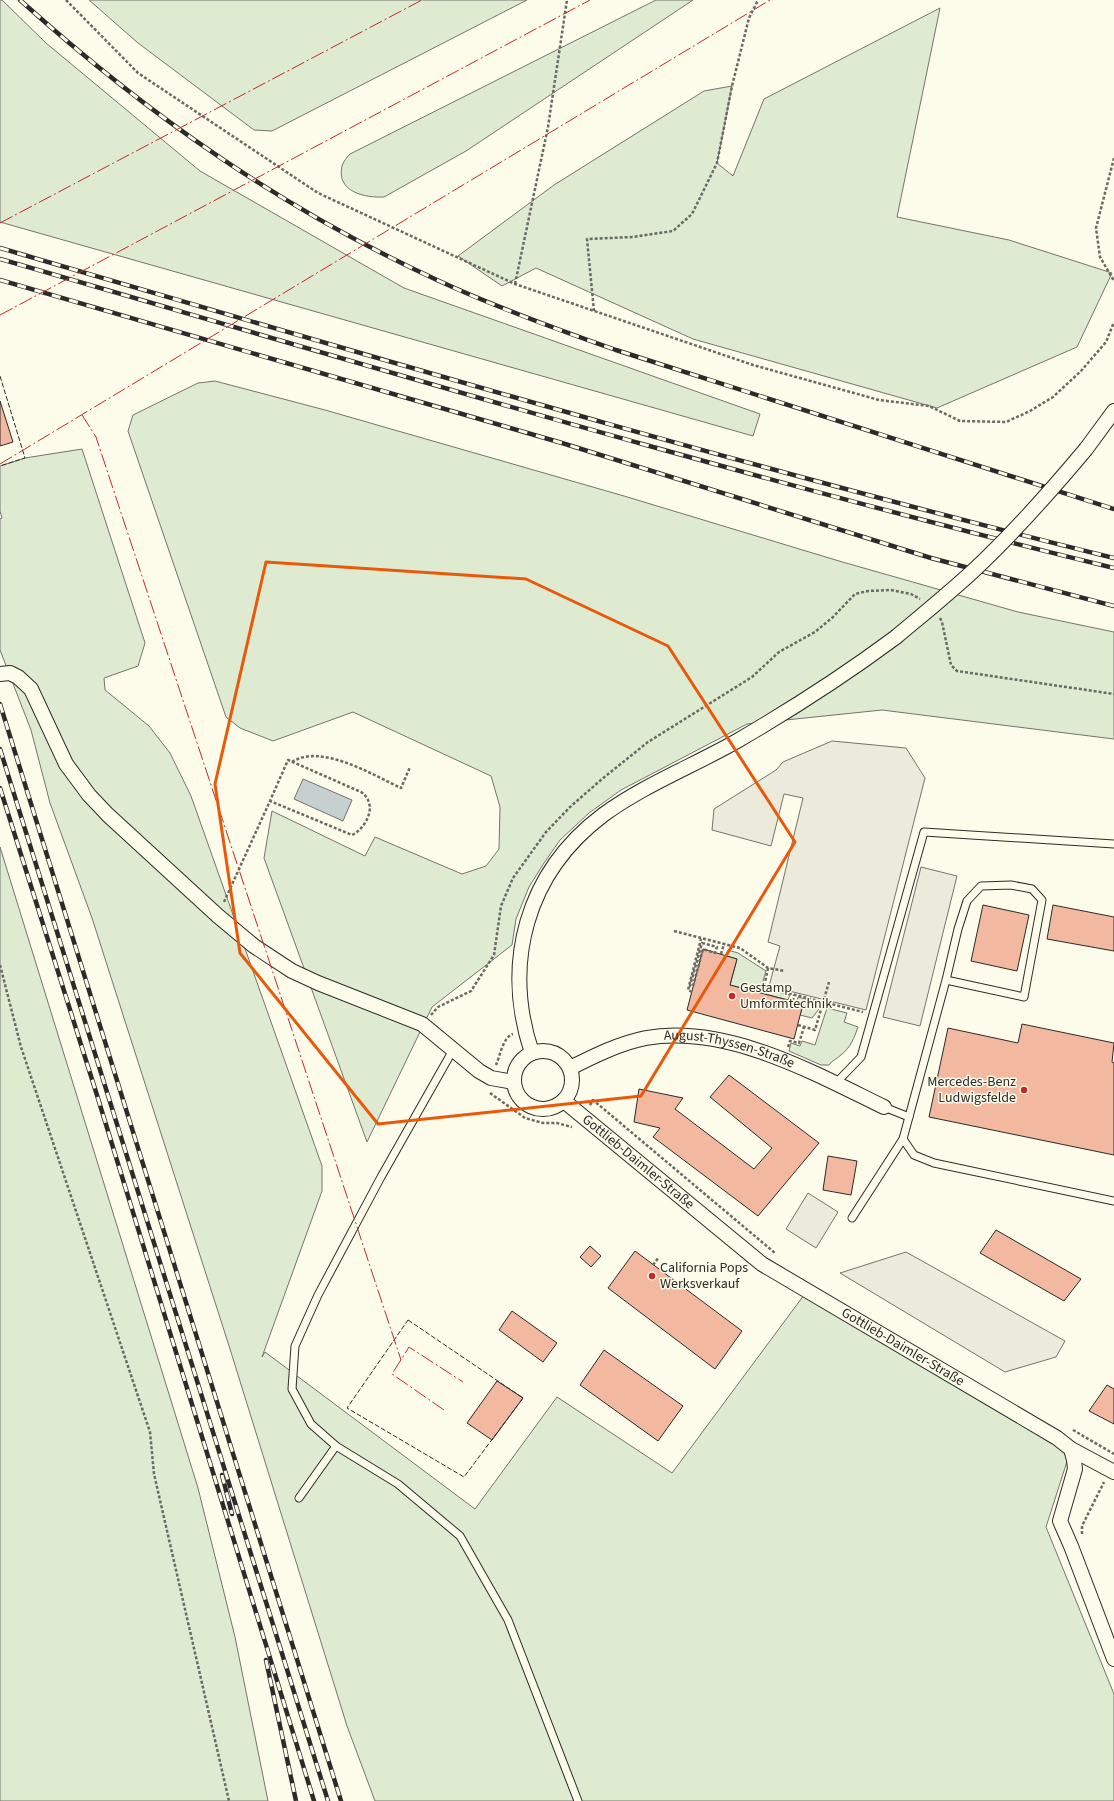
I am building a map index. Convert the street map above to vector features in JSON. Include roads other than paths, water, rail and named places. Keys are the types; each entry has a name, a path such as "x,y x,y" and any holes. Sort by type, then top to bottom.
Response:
{"street":[{"path":"532,1053 525,1031 519,996 521,948 524,932 539,891 548,875 570,845 592,824 619,805 774,719 837,680 896,637 998,547 1029,515 1086,449 1114,411"},
{"path":"0,674 10,674 18,677 31,689 66,764 89,795 108,815 218,916 254,946 292,971 318,983 422,1024 478,1071 491,1078 513,1082"},
{"name":"August-Thyssen-Straße","path":"570,1068 599,1054 646,1038 670,1036 702,1037 750,1047 837,1082 884,1107"},
{"path":"550,1051 558,1054 565,1060 570,1068 572,1085 569,1094 564,1101 548,1110 539,1110 530,1107 519,1097 513,1082 514,1073 518,1064 524,1057 532,1053 550,1051"},
{"name":"Gottlieb-Daimler-Straße","path":"564,1101 762,1264 1056,1438 1110,1476"},
{"path":"1071,1449 1075,1469 1060,1521 1114,1659"}],"lane":[{"path":"837,1082 862,1057 924,832 1114,844"},
{"path":"852,1218 903,1139 946,980 958,929 967,901 981,886 1011,885 1032,889 1042,900 1024,997 946,980"},
{"path":"453,1050 377,1184 318,1295 295,1346 292,1389 311,1424 336,1446 398,1484 460,1536 508,1620 578,1801"},
{"path":"884,1107 909,1117"},
{"path":"903,1139 914,1155 934,1163 1114,1201"},
{"path":"299,1498 336,1446"}],"railway":[{"path":"20,0 117,82 218,156 270,190 324,222 437,280 548,326 616,350 1114,509"},
{"path":"0,248 416,369 695,448 974,523 1114,558"},
{"path":"0,259 555,420 834,496 1114,568"},
{"path":"0,280 562,443 931,558 1114,606"},
{"path":"0,704 341,1801"},
{"path":"0,749 328,1801"},
{"path":"0,788 96,1092 314,1801"},
{"path":"222,1475 232,1514"},
{"path":"266,1660 296,1801"}],"place":[{"name":"Gestamp Umformtechnik","path":"732,996"},
{"name":"Mercedes-Benz Ludwigsfelde","path":"1024,1090"},
{"name":"California Pops Werksverkauf","path":"652,1276"}]}
